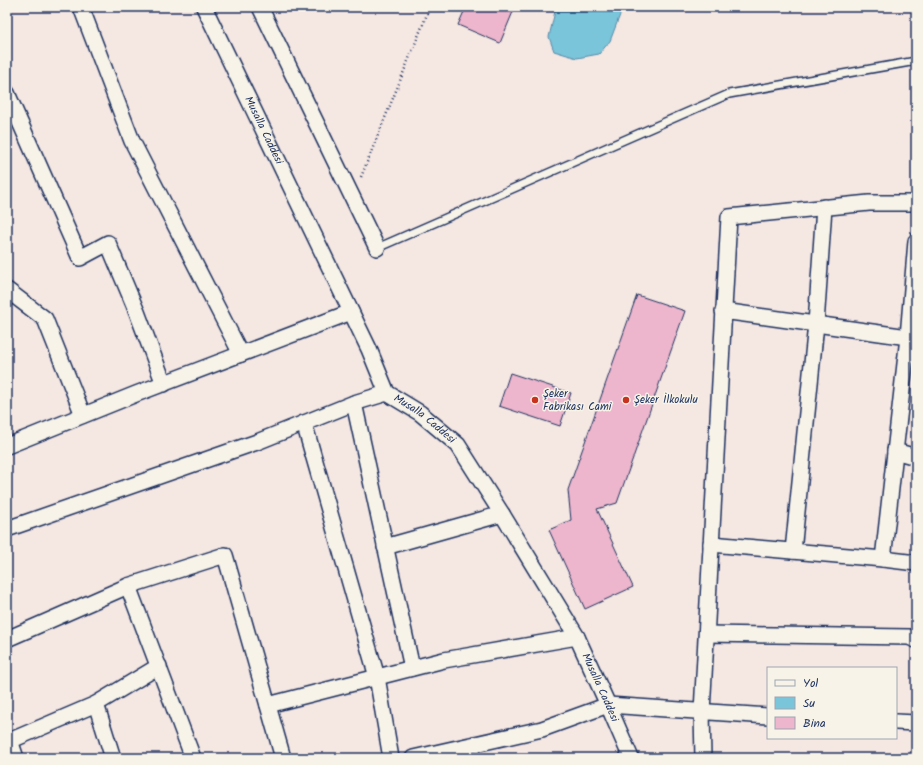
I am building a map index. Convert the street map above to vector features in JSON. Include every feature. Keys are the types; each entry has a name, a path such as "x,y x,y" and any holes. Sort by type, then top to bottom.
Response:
{"street":[{"path":"81,7 132,141 241,354"},
{"name":"Musalla Caddesi","path":"204,7 351,312 387,393 420,413 458,445 577,637 631,758"},
{"path":"260,7 377,248"},
{"path":"7,93 80,258 108,243 137,312 164,384"},
{"path":"703,758 702,712 728,217 869,203 916,203"},
{"path":"793,551 816,324 824,208"},
{"path":"883,559 914,294 916,241"},
{"path":"7,290 45,319 83,415"},
{"path":"724,311 908,337"},
{"path":"7,446 83,415 351,312"},
{"path":"7,529 257,442 354,403 387,393"},
{"path":"354,403 412,668"},
{"path":"304,423 377,677 391,758"},
{"path":"895,451 916,457"},
{"path":"385,547 502,514"},
{"path":"711,544 916,563"},
{"path":"7,639 128,586 226,555 283,758"},
{"path":"128,586 193,758"},
{"path":"706,634 909,638 916,640"},
{"path":"268,705 444,660 577,637"},
{"path":"16,758 9,741 96,704 159,666"},
{"path":"96,704 113,758"},
{"path":"413,758 542,729 608,705 767,716"},
{"path":"897,722 916,723"}],"lane":[{"path":"377,248 728,94 916,61"}],"path":[{"path":"352,197 430,7"}],"water":[{"path":"556,7 623,7 610,41 599,54 577,58 554,51 549,37"}],"building":[{"path":"466,7 515,7 500,43 458,25"},
{"name":"Şeker İlkokulu","path":"637,295 685,311 617,503 597,509 633,587 585,609 549,530 571,520 568,490"},
{"name":"Şeker Fabrikası Cami","path":"510,373 571,393 560,426 499,406"}],"place":[{"name":"Şeker Fabrikası Cami","path":"535,400"},
{"name":"Şeker İlkokulu","path":"626,400"}]}
